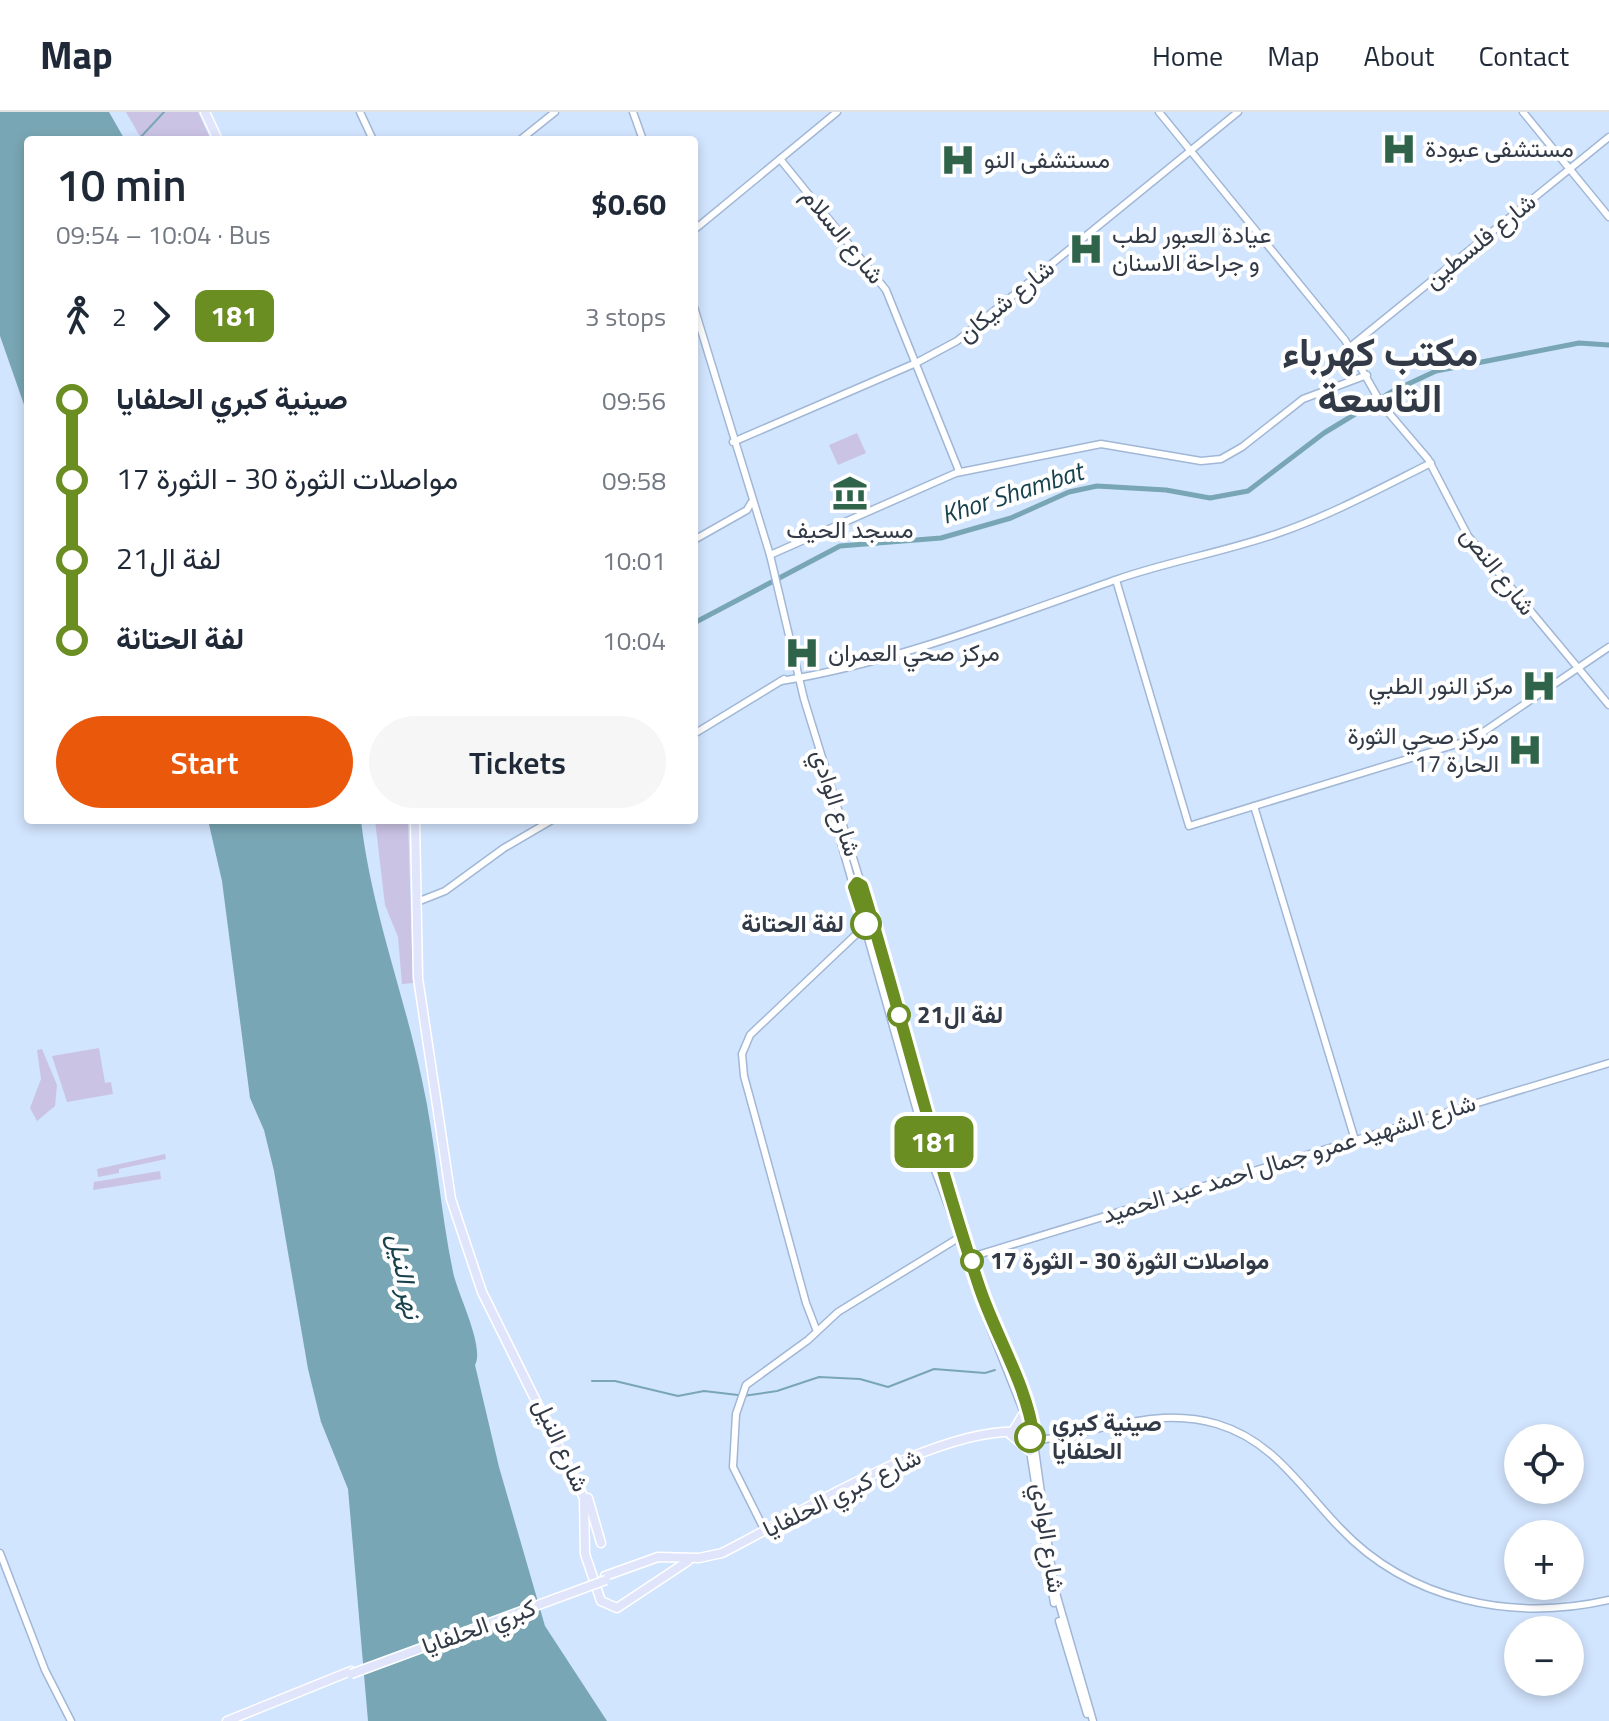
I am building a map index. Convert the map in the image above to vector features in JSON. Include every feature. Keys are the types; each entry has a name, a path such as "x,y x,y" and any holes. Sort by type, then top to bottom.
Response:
{"main road":[{"path":"207,112 218,136"},
{"name":"شارع النيل","path":"416,824 421,983 452,1204 482,1292 584,1498 586,1560 600,1598 605,1603"},
{"name":"شارع النيل","path":"444,1148 454,1202 482,1287 586,1495 588,1553 605,1603"},
{"path":"1024,1413 1012,1433 1031,1441"},
{"name":"شارع كبري الحلفايا","path":"655,1560 710,1556 931,1452 1012,1433 1031,1441"},
{"path":"655,1560 688,1561 724,1556 931,1452"},
{"path":"586,1495 600,1544 592,1545 588,1553"},
{"path":"655,1560 665,1565 664,1575"},
{"name":"كبري الحلفايا","path":"351,1672 655,1560"},
{"path":"605,1603 617,1608 688,1561"},
{"path":"227,1721 351,1672"},
{"path":"233,1721 351,1672"}],"street":[{"path":"360,112 371,136"},
{"path":"525,136 555,112"},
{"path":"635,112 642,136"},
{"path":"698,227 837,112"},
{"path":"770,555 959,471 1101,444 1201,461 1221,459 1242,447 1303,399 1366,375 1350,346 1160,112"},
{"name":"شارع شيكان","path":"733,440 916,363 957,341 1238,112"},
{"path":"1523,112 1609,217"},
{"name":"شارع فلسطين","path":"1350,346 1609,137"},
{"name":"شارع السلام","path":"780,159 880,280 959,471"},
{"name":"شارع الوادي","path":"698,321 751,503 750,511 773,574 797,677 884,972 936,1176 996,1334 1031,1441"},
{"name":"شارع النص","path":"1366,375 1384,404 1432,463 1468,536 1609,704"},
{"name":"شارع الوادي","path":"733,440 770,555 773,574"},
{"path":"698,732 781,681 811,676 1028,612 1116,580 1279,533 1432,463"},
{"path":"698,538 750,511"},
{"path":"1116,580 1189,826 1472,740 1609,647"},
{"path":"1254,806 1355,1140"},
{"path":"418,902 445,891 504,848 545,824"},
{"name":"شارع الوادي","path":"856,882 866,925 884,972"},
{"path":"816,1329 806,1303 744,1076 742,1057 746,1040 866,925"},
{"path":"737,1041 746,1040"},
{"name":"شارع الشهيد عمرو جمال احمد عبد الحميد","path":"971,1257 1609,1063"},
{"name":"شارع الوادي","path":"914,1084 996,1334 1023,1393 1049,1587 1091,1721"},
{"path":"765,1531 733,1470 737,1409 748,1383 858,1299 960,1237"},
{"path":"1031,1441 1046,1442 1131,1423 1178,1419"},
{"path":"1031,1441 1131,1420 1178,1419 1232,1434 1279,1462 1359,1550 1396,1577 1431,1594 1469,1606 1528,1611 1575,1611 1609,1602"},
{"path":"0,1553 45,1670 71,1721"}],"shaded area":[{"path":"126,112 198,112 209,136 140,136"},
{"path":"857,433 866,453 838,465 829,445"},
{"path":"375,824 408,824 413,983 402,984 398,937 385,905"},
{"path":"99,1048 105,1083 111,1082 113,1094 67,1102 52,1056"},
{"path":"42,1049 57,1085 55,1106 37,1121 30,1108 41,1079 37,1050"},
{"path":"165,1154 166,1159 98,1177 97,1169"},
{"path":"160,1171 161,1179 93,1190 94,1182"}],"water":[{"path":"0,112 109,112 123,136 24,136 24,405 0,336"},
{"name":"نهر النيل","path":"209,824 362,824 372,886 422,1080 453,1272 474,1334 475,1365 499,1467 545,1626 607,1721 368,1721 348,1489 321,1422 308,1369 274,1171 264,1130 250,1098 222,881"}],"waterway":[{"path":"142,136 164,112"},
{"name":"Khor Shambat","path":"698,621 840,546 941,538 1011,518 1069,492 1097,486 1166,490 1210,498 1248,491 1324,433 1393,391 1436,371 1579,343 1609,345"},
{"path":"743,1396 777,1391 819,1377 860,1379 888,1387 934,1369 985,1373 995,1370"},
{"path":"592,1381 615,1381 678,1396 704,1391 738,1395"}],"bus line":[{"name":"181","path":"866,924 854,887 857,883 862,886 889,974 949,1194 980,1289 1023,1393 1034,1438 1030,1437"}],"place":[{"name":"مستشفى عبودة","path":"1399,149"},
{"name":"مستشفى النو","path":"958,160"},
{"name":"عيادة العبور لطب و جراحة الاسنان","path":"1086,249"},
{"name":"مسجد الحيف","path":"850,493"},
{"name":"مركز صحي العمران","path":"802,653"},
{"name":"مركز النور الطبي","path":"1539,686"},
{"name":"مركز صحي الثورة الحارة 17","path":"1525,750"},
{"name":"لفة الحتانة","path":"866,924"},
{"name":"لفة ال21","path":"899,1015"},
{"name":"مواصلات الثورة 30 - الثورة 17","path":"972,1261"},
{"name":"صينية كبري الحلفايا","path":"1030,1437"}],"district":[{"name":"مكتب كهرباء التاسعة","path":"1380,375"}]}
